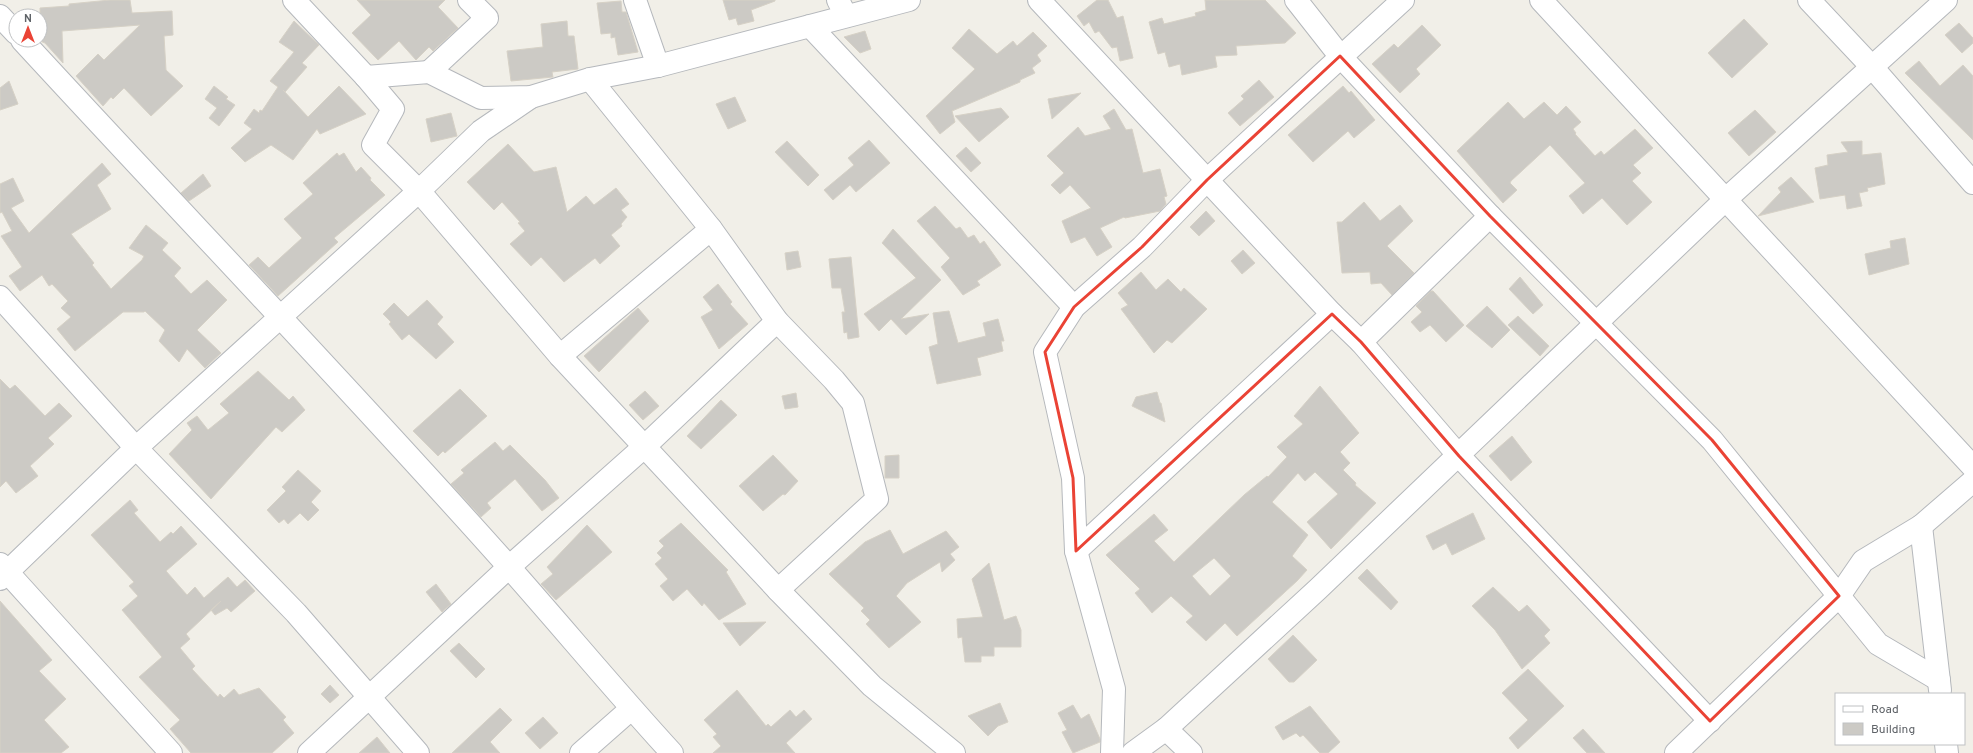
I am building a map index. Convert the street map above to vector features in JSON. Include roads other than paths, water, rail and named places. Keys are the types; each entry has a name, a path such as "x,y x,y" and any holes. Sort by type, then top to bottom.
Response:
{"street":[{"path":"294,0 394,109 372,145 419,191 560,356 778,590 872,686 954,753"},
{"path":"429,72 487,18 469,0"},
{"path":"635,0 658,66"},
{"path":"366,77 429,72 481,98 531,97 590,79 658,66 810,26 842,8 909,0"},
{"path":"1039,0 1332,314 1361,342 1459,456 1710,721"},
{"path":"1296,0 1340,56 1490,216 1712,440 1878,644 1940,687"},
{"path":"1112,753 1114,689 1076,551 1073,478 1045,352 1074,307 1142,247 1207,180 1340,56 1403,0"},
{"path":"1541,0 1973,467"},
{"path":"1809,0 1872,67 1973,183"},
{"path":"1133,753 1166,729 1459,456 1596,322 1725,200 1946,0"},
{"path":"0,16 8,24"},
{"path":"810,26 1074,307"},
{"path":"29,48 509,567 631,709 672,753"},
{"path":"590,79 711,229 777,321 834,380 853,403 877,499 778,590"},
{"path":"171,753 2,572 419,191 481,131 531,97"},
{"path":"1361,342 1490,216"},
{"path":"560,356 711,229"},
{"path":"0,297 136,448 296,613 418,753"},
{"path":"1076,551 1332,314"},
{"path":"309,753 370,698 509,567 644,447 777,321"},
{"path":"1676,753 1839,596 1863,561 1920,526 1973,481"},
{"path":"1920,526 1940,687"},
{"path":"582,753 631,709"},
{"path":"1166,729 1191,753"}]}
